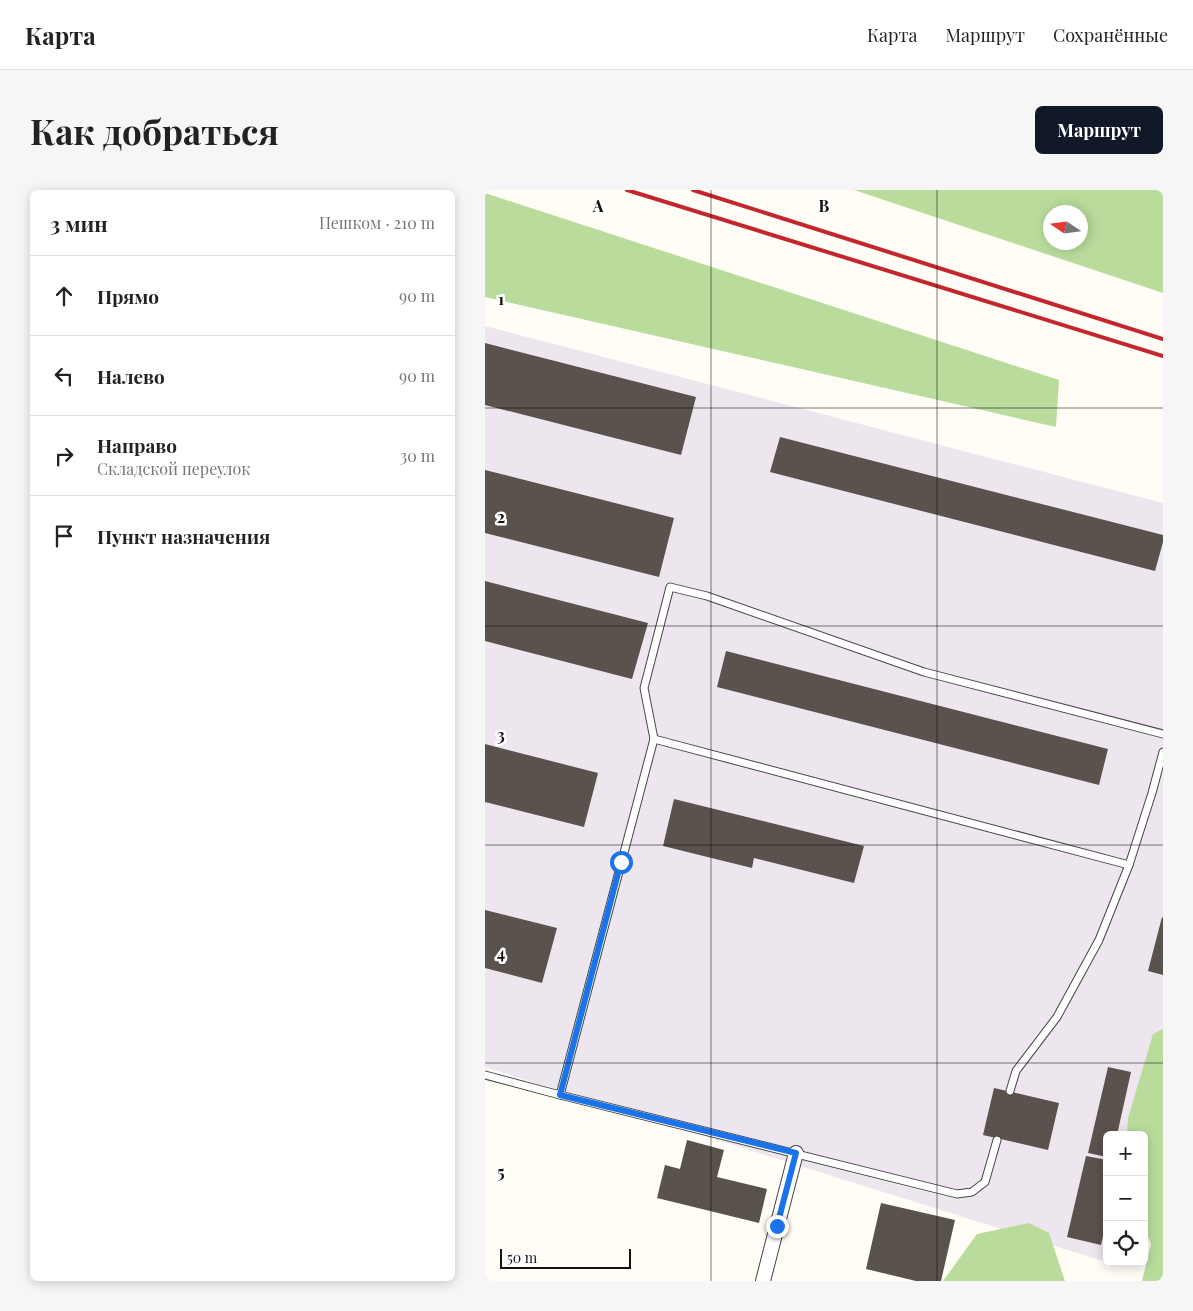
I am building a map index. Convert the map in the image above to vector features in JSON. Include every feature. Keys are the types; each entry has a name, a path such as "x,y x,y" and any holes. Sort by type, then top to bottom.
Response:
{"street":[{"path":"763,1281 796,1153"}],"lane":[{"path":"560,1095 654,739 644,688 669,587 707,596 924,672 1163,734"},
{"path":"654,739 1129,865"},
{"path":"1009,1091 1016,1072 1057,1017 1099,940 1129,865 1163,752"},
{"path":"485,1075 957,1194 972,1192 985,1182 997,1140"}],"shaded area":[{"path":"485,326 1163,503 1163,1069 1145,1131 1103,1131 1103,1261 485,1067"}],"green space":[{"path":"854,190 1163,190 1163,293"},
{"path":"485,193 1059,380 1056,427 485,297"},
{"path":"1163,1029 1163,1281 1142,1281 1146,1266 1148,1266 1151,1244 1148,1236 1148,1131 1127,1131 1128,1118 1153,1034"},
{"path":"1029,1223 1049,1233 1065,1281 943,1281 977,1234"}],"building":[{"path":"485,343 696,397 681,455 485,405"},
{"path":"780,437 1163,535 1163,542 1155,571 770,472"},
{"path":"485,470 674,518 659,577 485,533"},
{"path":"485,581 648,623 632,679 485,641"},
{"path":"726,651 1108,749 1099,785 717,687"},
{"path":"485,744 598,773 584,827 485,802"},
{"path":"674,799 864,846 854,883 754,858 752,868 663,846"},
{"path":"485,910 557,928 542,983 485,968"},
{"path":"1163,918 1163,975 1148,971"},
{"path":"1108,1067 1131,1072 1118,1131 1103,1131 1103,1156 1088,1153"},
{"path":"994,1088 1059,1103 1048,1150 983,1135"},
{"path":"687,1140 724,1150 717,1177 767,1189 759,1223 657,1198 665,1165 680,1169"},
{"path":"1086,1156 1103,1159 1103,1236 1101,1245 1067,1237"},
{"path":"881,1203 955,1220 941,1281 916,1281 866,1269"}],"railway":[{"path":"627,190 1163,356"},
{"path":"693,190 1163,339"}],"route":[{"path":"621,862 560,1095 796,1153 777,1226"}]}
